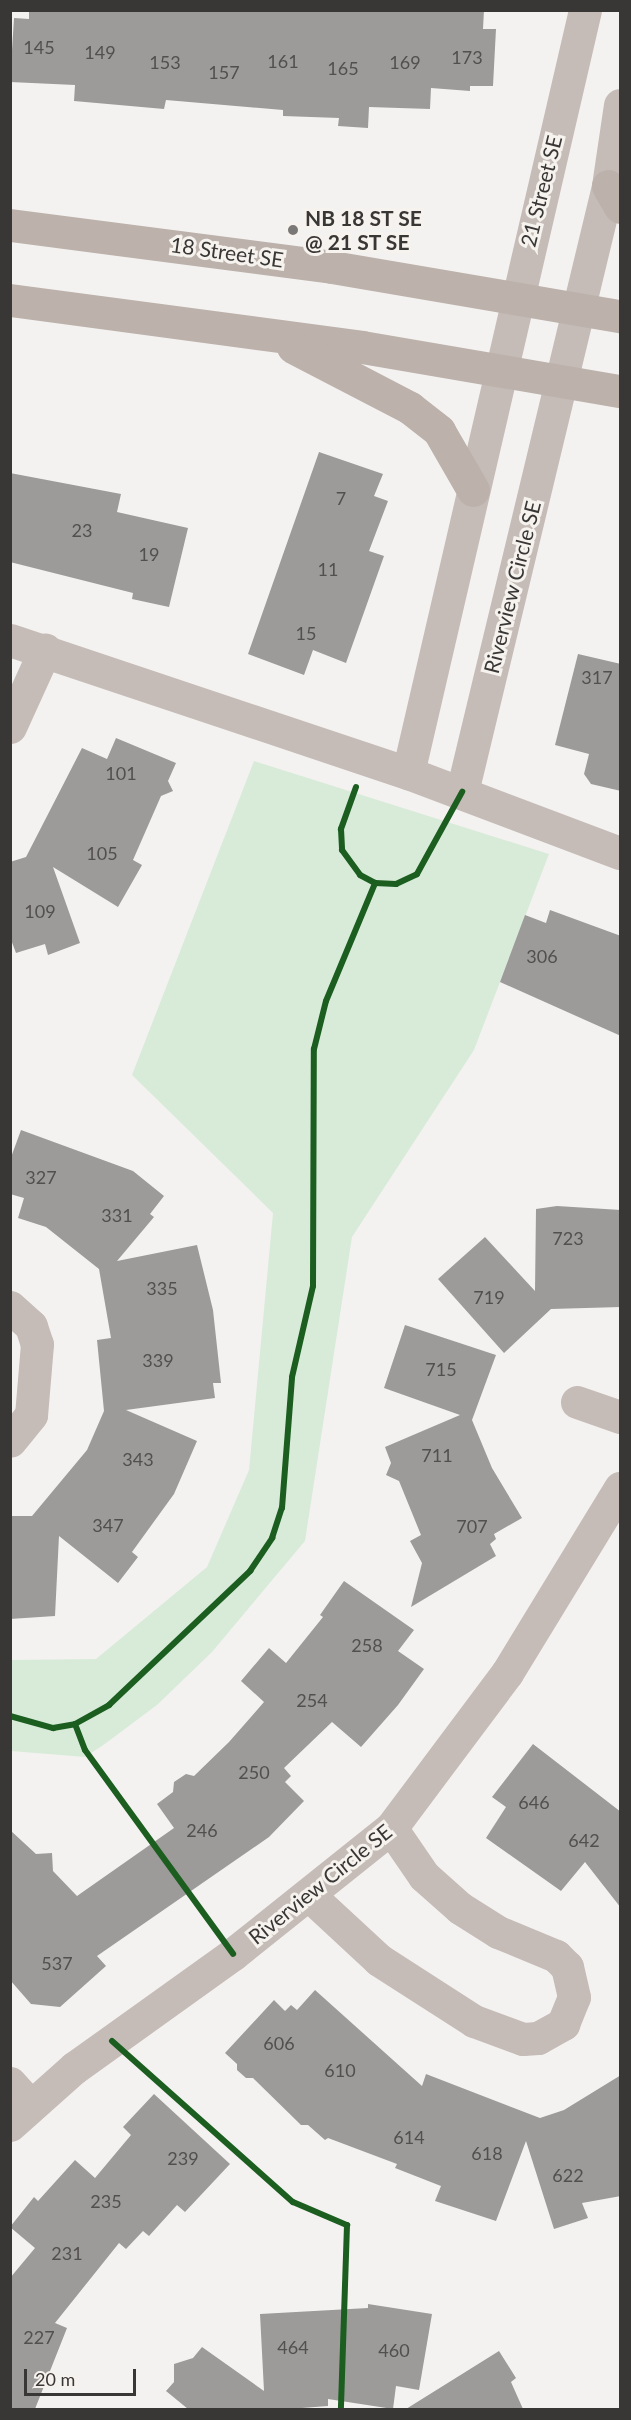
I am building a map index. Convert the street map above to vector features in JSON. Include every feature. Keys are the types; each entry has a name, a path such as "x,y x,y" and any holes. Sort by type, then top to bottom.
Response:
{"main road":[{"name":"18 Street SE","path":"10,225 332,267 621,316"},
{"path":"10,300 262,333 621,391"},
{"path":"262,333 410,408 439,431 472,490"}],"street":[{"name":"21 Street SE","path":"500,371 585,10"},
{"path":"562,382 578,309 614,196 621,105"},
{"path":"408,772 500,371"},
{"name":"Riverview Circle SE","path":"462,792 562,382"},
{"path":"10,640 408,772 621,853"},
{"path":"10,727 45,650"},
{"path":"10,1307 31,1326 37,1344 31,1415 10,1441"},
{"path":"577,1402 621,1418"},
{"name":"Riverview Circle SE","path":"17,2104 74,2068 310,1896 391,1828 507,1672 621,1488"},
{"path":"310,1896 379,1960 474,2021 523,2039 538,2038 563,2024 574,1997 567,1967 556,1956 498,1932 460,1908 424,1876 391,1828"}],"green space":[{"path":"254,761 549,854 474,1050 352,1237 305,1541 212,1652 157,1705 102,1746 85,1757 11,1751 11,1660 96,1659 207,1567 249,1470 273,1213 132,1075"}],"building":[{"path":"29,10 484,10 483,29 496,29 493,86 470,86 470,91 431,88 430,109 369,107 368,128 338,126 339,118 283,116 283,110 166,100 164,109 74,101 75,85 10,82 14,18 29,19"},
{"path":"319,452 383,474 374,496 388,501 369,551 384,556 346,663 313,650 304,675 248,654"},
{"path":"10,473 121,494 117,512 188,528 169,607 132,599 133,593 10,562"},
{"path":"578,654 621,664 621,791 591,784 584,774 589,754 555,745"},
{"path":"116,738 176,763 168,781 173,791 161,796 133,860 142,865 118,907 53,867 80,943 48,955 45,944 16,953 10,937 10,862 26,857 82,748 107,759"},
{"path":"550,910 621,936 621,1036 500,982 525,915 546,923"},
{"path":"21,1130 133,1171 164,1196 150,1214 154,1217 117,1261 197,1245 213,1310 221,1383 213,1383 215,1398 126,1410 197,1441 174,1494 132,1552 138,1557 118,1583 59,1536 55,1616 10,1619 10,1516 32,1516 87,1450 104,1411 97,1340 111,1338 99,1269 46,1227 18,1218 24,1198 10,1194 10,1160"},
{"path":"557,1206 621,1210 621,1307 551,1309 504,1353 438,1279 485,1237 535,1291 536,1209"},
{"path":"405,1325 496,1355 472,1420 492,1468 522,1518 494,1534 496,1539 490,1544 496,1556 411,1607 422,1563 410,1541 421,1535 399,1481 386,1475 391,1463 385,1447 460,1415 384,1388"},
{"path":"344,1581 414,1630 398,1651 424,1669 398,1705 361,1747 332,1722 284,1768 291,1776 285,1782 304,1801 269,1837 97,1956 106,1966 60,2007 31,2004 10,1980 10,1830 36,1854 52,1853 53,1871 77,1896 174,1828 157,1804 173,1792 174,1782 186,1774 194,1776 229,1742 264,1702 241,1681 269,1648 286,1663 323,1617 320,1615"},
{"path":"533,1744 621,1812 621,1908 585,1862 561,1891 486,1838 506,1807 492,1797"},
{"path":"315,1990 422,2086 426,2074 540,2118 564,2110 621,2075 621,2196 582,2203 588,2218 554,2229 526,2141 496,2221 435,2201 441,2186 395,2168 397,2164 328,2138 325,2140 308,2125 301,2125 253,2078 246,2078 237,2070 237,2064 225,2053 274,2000 285,2011 291,2005 297,2010"},
{"path":"154,2094 230,2164 185,2212 177,2205 149,2236 143,2231 126,2249 119,2243 55,2323 67,2328 35,2409 10,2409 10,2278 35,2248 10,2227 34,2197 38,2201 75,2160 95,2178 131,2135 123,2127"},
{"path":"368,2304 432,2314 419,2390 396,2386 393,2409 328,2399 328,2406 289,2409 188,2409 166,2391 174,2382 174,2364 193,2358 202,2347 264,2391 260,2314 368,2308"},
{"path":"499,2351 516,2378 511,2382 523,2409 406,2409"}],"cycle path":[{"path":"356,787 341,829 342,850 360,875 375,883 396,884 417,874 462,792"},
{"path":"10,1716 53,1728 75,1724 109,1705 250,1571 272,1538 282,1508 292,1377 313,1286 314,1049 326,1001 375,883"},
{"path":"75,1724 85,1750 233,1954"},
{"path":"112,2041 293,2202 347,2225 341,2410"}],"place":[{"name":"NB 18 ST SE @ 21 ST SE","path":"293,230"}]}
